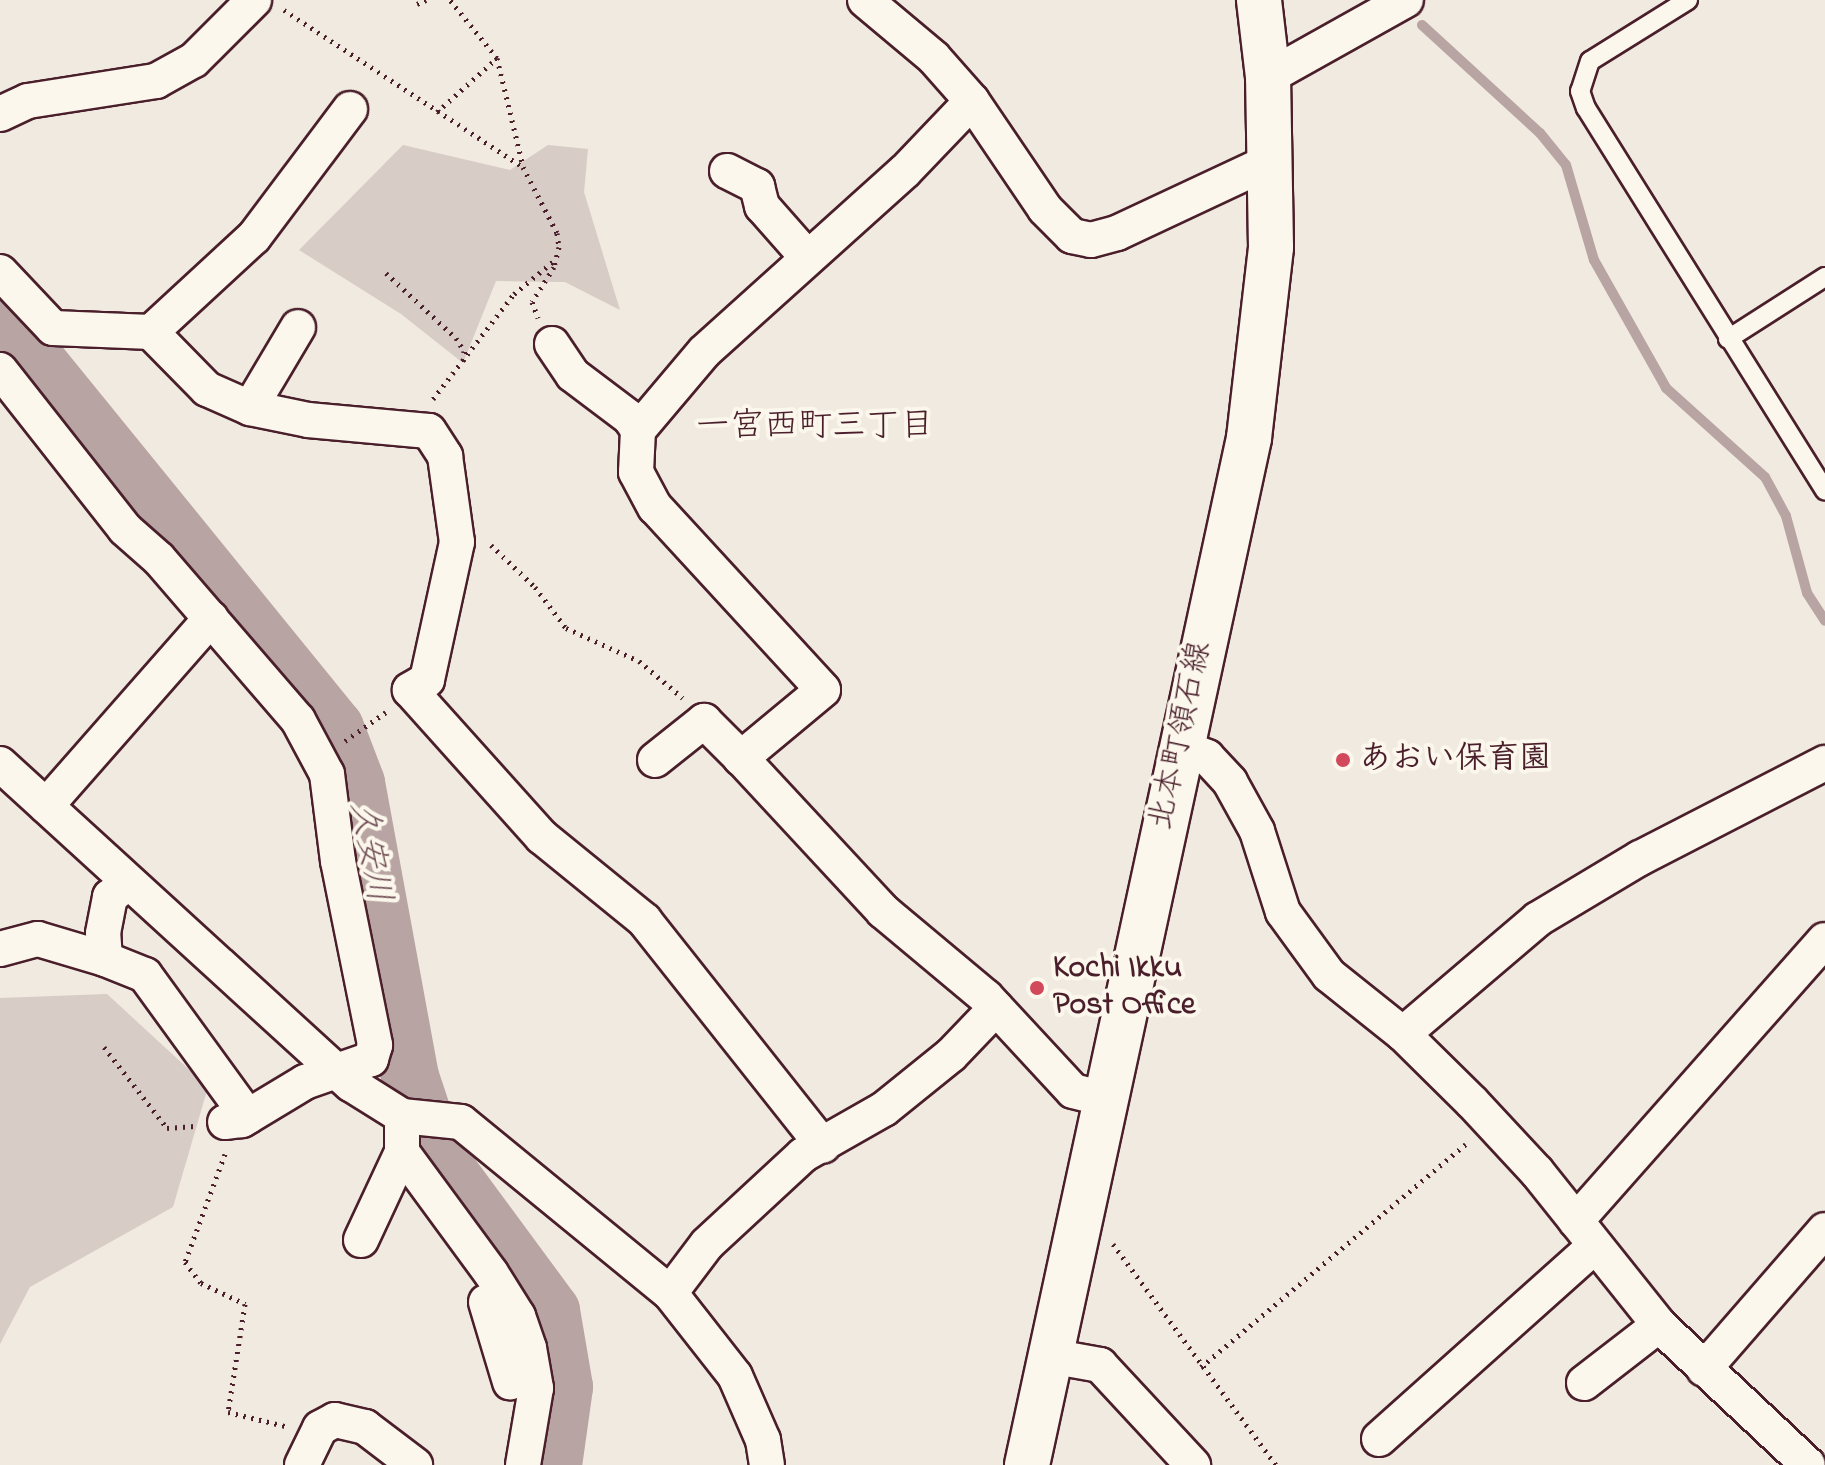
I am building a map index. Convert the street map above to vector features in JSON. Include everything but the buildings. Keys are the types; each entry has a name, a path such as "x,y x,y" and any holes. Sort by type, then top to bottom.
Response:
{"main road":[{"name":"北本町領石線","path":"1027,1465 1179,746 1249,438 1265,335 1271,161 1268,77 1259,0"}],"street":[{"path":"0,114 28,101 156,81 194,60 254,0"},
{"path":"865,0 934,58 972,101 1057,224 1072,236 1091,240 1117,233 1271,161"},
{"path":"1268,77 1406,0"},
{"path":"638,430 704,352 905,171 972,101"},
{"path":"151,332 254,237 350,109"},
{"path":"727,171 757,186 762,206 807,257"},
{"path":"0,272 53,328 151,332 207,389 250,408 308,420 429,431 445,456 455,530 427,680 410,690 542,837 644,920 823,1146"},
{"path":"250,408 298,327"},
{"path":"552,344 573,375 630,418 638,430 636,472 655,507 823,690 741,758"},
{"path":"0,370 125,529 211,618 298,720 327,774 338,861 375,1045 371,1059 305,1082 236,1119 145,975 28,927 0,949"},
{"path":"46,806 211,618"},
{"path":"655,760 704,721 883,911 996,1008 1073,1091 1104,1099"},
{"path":"1179,746 1207,757 1230,782 1257,831 1294,932 1329,975 1403,1034 1492,1123 1659,1325 1796,1461"},
{"path":"1403,1034 1538,919 1640,858 1825,763"},
{"path":"0,764 127,883 338,1071 402,1116 461,1122 670,1293 735,1376 759,1429 767,1465"},
{"path":"105,959 103,933 110,897 127,883"},
{"path":"1379,1439 1585,1234 1825,940"},
{"path":"670,1293 707,1244 803,1155 823,1146 895,1100 951,1055 996,1008"},
{"path":"361,1240 402,1152 402,1116"},
{"path":"402,1152 497,1283 529,1348 536,1388 523,1465"},
{"path":"1704,1369 1825,1230"},
{"path":"497,1283 484,1298 510,1382"},
{"path":"1584,1383 1659,1325"},
{"path":"1050,1356 1100,1365 1193,1465"},
{"path":"302,1465 317,1433 335,1420 365,1427 415,1465"}],"lane":[{"path":"1688,0 1590,61 1580,91 1586,108 1825,490"},
{"path":"1728,339 1825,277"}],"path":[{"path":"270,0 523,167"},
{"path":"417,4 426,0"},
{"path":"450,0 497,58 523,167 557,233 557,259 532,302 552,344"},
{"path":"437,112 497,58"},
{"path":"421,429 424,412 463,366 514,294 557,259"},
{"path":"386,273 456,338 464,351 463,366"},
{"path":"455,530 476,531 535,587 566,628 639,661 704,721"},
{"path":"104,1047 153,1103 167,1128 190,1124 217,1129 236,1119"},
{"path":"236,1119 225,1161 185,1262 201,1283 245,1304 228,1412 317,1433"},
{"path":"1201,1367 1492,1123"},
{"path":"1080,1215 1105,1231 1201,1367 1276,1465"}],"shaded area":[{"path":"403,145 510,170 548,145 588,149 584,192 620,310 565,282 496,281 463,363 401,314 299,250"},
{"path":"107,994 208,1087 173,1207 30,1287 0,1344 0,998"}],"waterway":[{"path":"1422,25 1540,133 1566,165 1594,260 1666,388 1765,477 1786,516 1807,593 1825,621"},
{"name":"久安川","path":"0,316 335,728 356,783 410,1077 436,1155 551,1311 564,1387 553,1465"}],"place":[{"name":"あおい保育園","path":"1343,760"},
{"name":"Kochi Ikku Post Office","path":"1037,988"}],"district":[{"name":"一宮西町三丁目","path":"815,428"}]}
